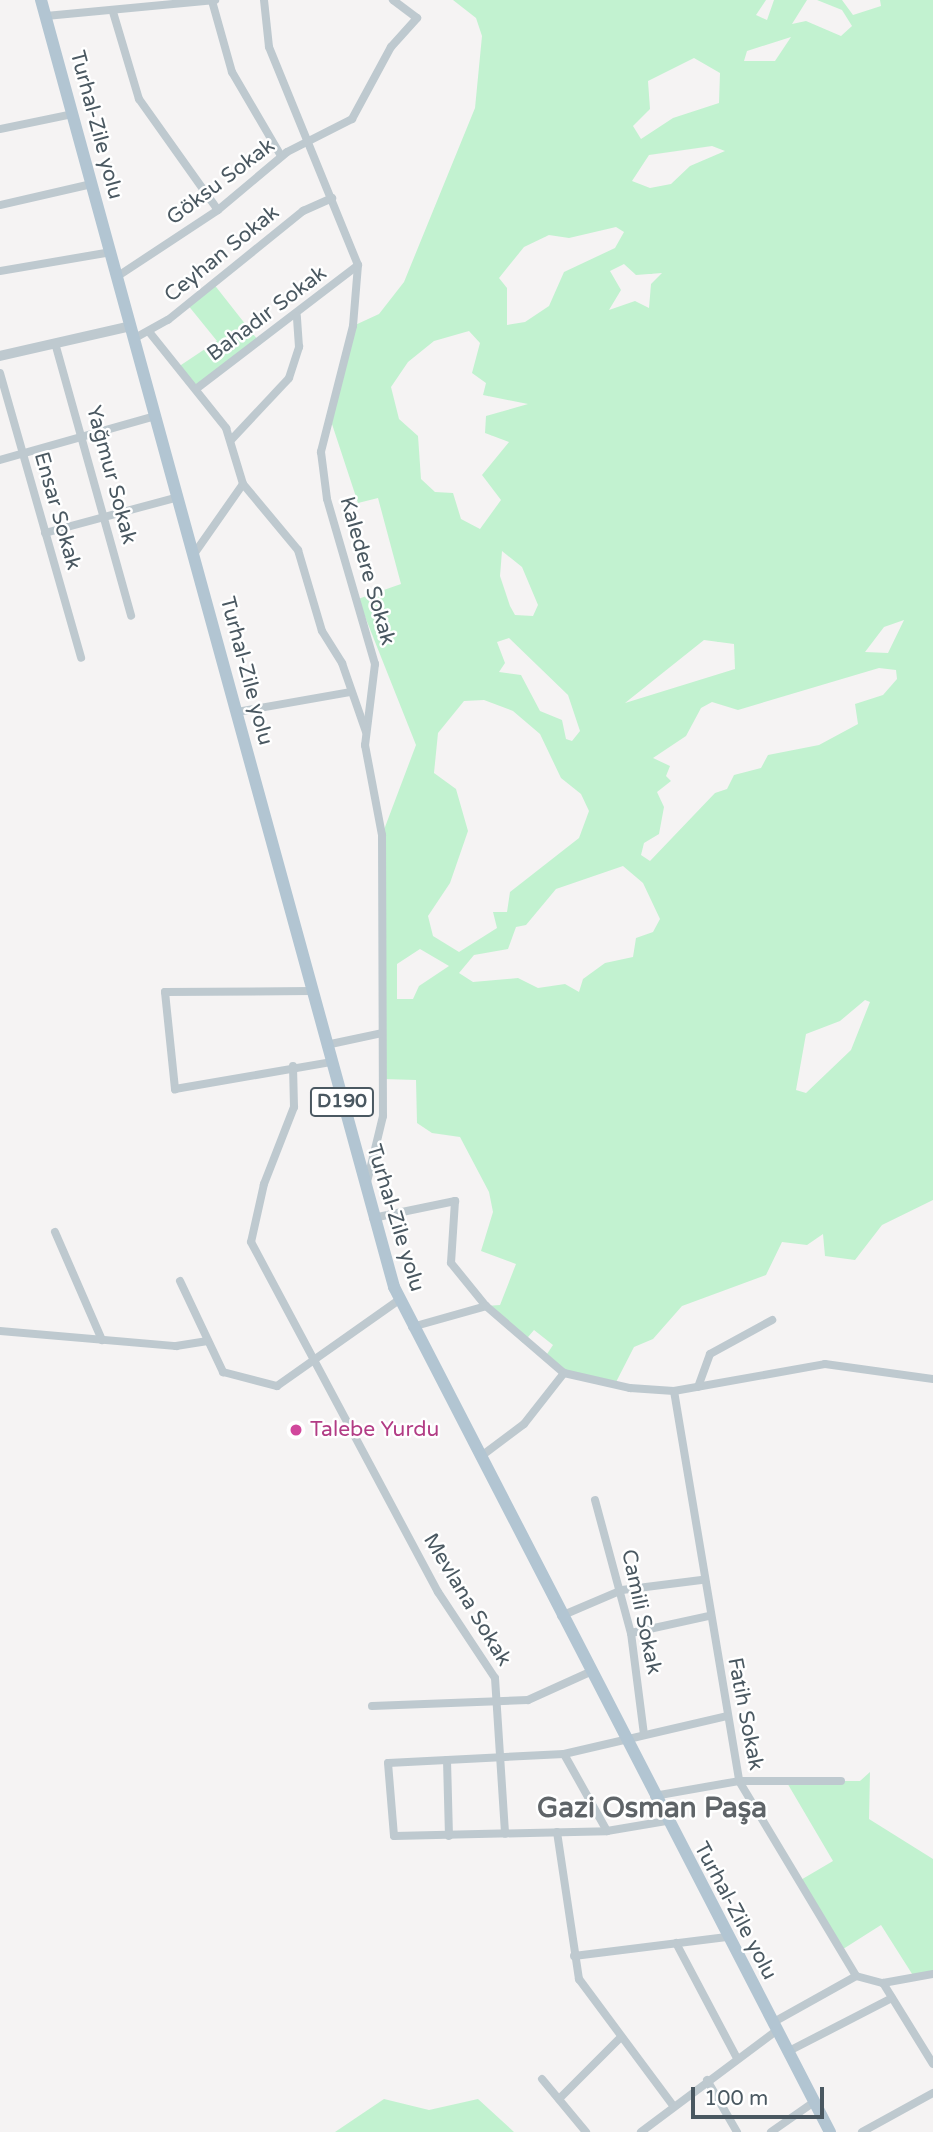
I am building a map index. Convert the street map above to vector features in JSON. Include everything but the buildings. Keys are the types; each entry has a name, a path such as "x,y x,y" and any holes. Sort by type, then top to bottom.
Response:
{"main road":[{"name":"Turhal-Zile yolu","path":"41,0 237,712 364,1187 400,1300 478,1458 830,2132"}],"street":[{"name":"Kaledere Sokak","path":"264,0 269,47 358,265 354,326 321,452 327,499 373,646 375,679 366,732 368,776 382,835 380,1140 364,1187"},
{"name":"Göksu Sokak","path":"118,276 218,210 281,156 352,119 391,47 417,18 393,0"},
{"path":"46,16 113,12 209,1 232,72 281,156"},
{"path":"113,12 139,99 218,210"},
{"path":"0,129 73,114"},
{"path":"0,205 92,184"},
{"name":"Ceyhan Sokak","path":"133,332 150,333 303,211 331,198"},
{"path":"0,271 111,252"},
{"name":"Bahadır Sokak","path":"196,388 297,316 358,265"},
{"path":"232,439 289,378 299,347 297,316"},
{"path":"0,356 55,343 133,332"},
{"path":"150,333 196,388 232,439 243,484 298,550 322,631 339,655 366,732"},
{"name":"Yağmur Sokak","path":"55,343 131,616"},
{"name":"Ensar Sokak","path":"0,373 81,658"},
{"path":"0,460 156,416"},
{"path":"194,554 243,484"},
{"path":"45,533 178,497"},
{"path":"237,712 351,692"},
{"path":"312,991 165,992 175,1089 293,1066 331,1062"},
{"path":"326,1045 382,1033"},
{"name":"Mevlana Sokak","path":"293,1066 294,1107 250,1237 438,1591 490,1667 498,1698 504,1757 505,1834"},
{"path":"373,1218 455,1201 451,1263 486,1306 564,1373 674,1391 825,1364 933,1379"},
{"path":"55,1231 102,1340"},
{"path":"180,1281 226,1375 274,1386 316,1364 400,1300"},
{"path":"412,1327 486,1306"},
{"path":"698,1387 710,1354 772,1320"},
{"path":"0,1331 176,1346 208,1341"},
{"path":"478,1458 524,1424 564,1373"},
{"name":"Fatih Sokak","path":"674,1391 701,1580 739,1781 856,1976"},
{"name":"Camili Sokak","path":"595,1500 622,1590 631,1633 644,1734"},
{"path":"561,1616 622,1590 701,1580"},
{"path":"631,1633 708,1616"},
{"path":"372,1706 498,1698 528,1700 590,1672"},
{"path":"666,1821 607,1831 394,1836 388,1763 564,1754 727,1716"},
{"path":"564,1754 607,1831"},
{"path":"447,1760 449,1836"},
{"path":"654,1797 739,1781 841,1782"},
{"path":"557,1832 579,1979 672,2104"},
{"path":"574,1956 727,1937"},
{"path":"676,1943 737,2058"},
{"path":"646,2130 672,2104 737,2058 774,2027 856,1976 883,1983 933,1974"},
{"path":"883,1983 933,2064"},
{"path":"787,2052 892,1998"},
{"path":"558,2099 621,2037"},
{"path":"541,2078 586,2132"},
{"path":"707,2080 737,2132"},
{"path":"862,2132 933,2093"},
{"path":"771,2132 814,2102"}],"green space":[{"path":"453,0 766,0 756,15 767,20 774,0 807,0 792,24 806,21 841,36 852,26 842,10 817,0 842,0 853,15 881,6 880,0 933,0 933,1200 882,1225 855,1260 825,1256 823,1234 807,1245 782,1242 766,1275 682,1306 653,1339 634,1347 614,1386 583,1380 543,1360 553,1345 534,1330 523,1343 486,1306 500,1305 516,1264 481,1251 493,1212 489,1192 460,1137 432,1133 417,1123 416,1080 383,1079 382,835 416,745 358,599 401,584 378,498 358,503 329,415 353,326 379,314 404,282 475,108 482,36 476,18","holes":["791,37 775,61 744,61 747,51","694,58 720,73 719,103 673,118 641,139 633,126 650,109 648,81","712,146 725,151 690,166 671,184 650,188 632,181 649,155","616,227 624,232 615,248 564,272 549,306 525,322 507,325 507,288 499,278 524,247 549,235 569,238","624,264 636,275 662,273 651,284 649,308 635,301 609,310 621,290 610,271","469,331 480,343 472,373 486,383 483,395 528,404 486,416 485,433 509,442 482,475 501,500 480,529 461,519 453,493 435,492 421,479 418,436 399,419 391,387 408,362 434,341","502,551 522,567 538,605 533,616 515,615 500,576","904,620 888,653 865,652 884,627","509,638 568,695 580,731 572,741 566,739 562,720 540,711 521,675 499,672 505,663 497,642","704,640 734,644 735,669 625,703","879,668 896,670 897,679 883,695 855,704 858,724 819,745 768,755 761,768 734,775 727,789 715,793 650,861 641,855 644,843 659,834 664,807 657,792 671,781 666,776 670,766 653,758 686,736 701,708 712,702 738,710","484,700 513,711 540,734 561,778 581,794 589,811 579,838 510,892 507,912 493,912 497,928 459,952 433,936 428,916 450,883 468,831 456,789 434,773 438,733 464,701","623,866 643,883 660,919 653,932 636,938 633,957 605,963 583,979 579,992 565,984 538,988 518,978 473,982 459,973 474,955 508,949 516,927 526,925 556,889","420,949 449,966 419,986 413,999 397,999 397,964","865,1000 870,1002 851,1050 806,1093 796,1090 806,1034 840,1021"]},
{"path":"213,283 261,344 196,389 178,367 217,341 187,304"},
{"path":"870,1772 869,1819 933,1859 933,1974 914,1977 881,1925 840,1951 799,1881 833,1861 786,1781 860,1781"},
{"path":"384,2099 429,2110 478,2099 514,2132 335,2132"}],"place":[{"name":"Talebe Yurdu","path":"296,1430"}],"district":[{"name":"Gazi Osman Paşa","path":"652,1808"}]}
